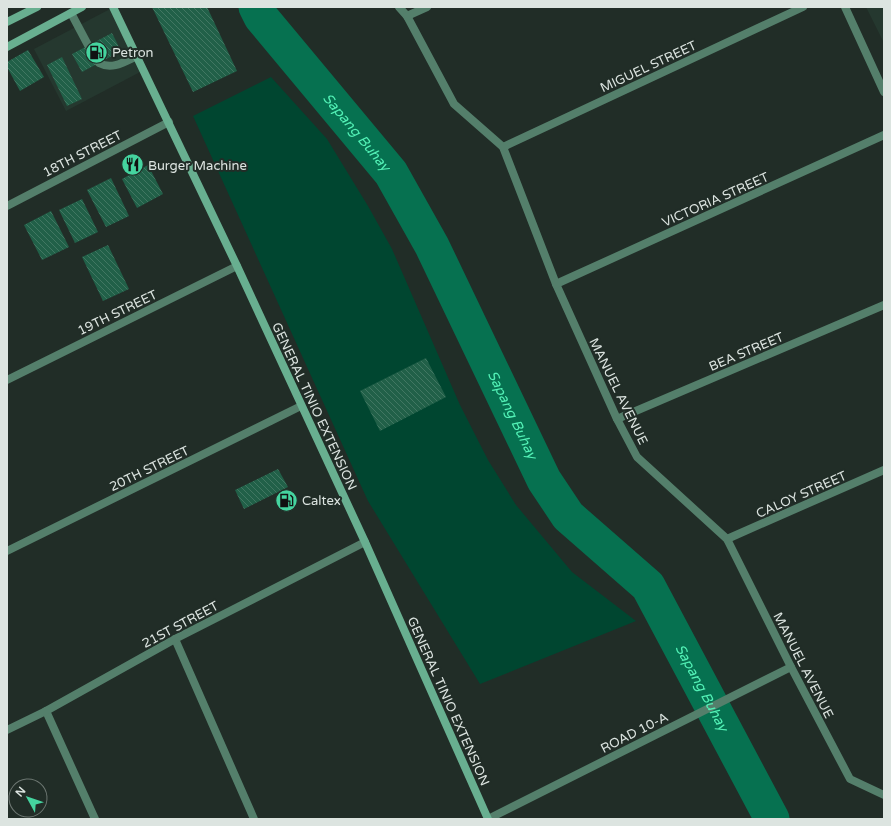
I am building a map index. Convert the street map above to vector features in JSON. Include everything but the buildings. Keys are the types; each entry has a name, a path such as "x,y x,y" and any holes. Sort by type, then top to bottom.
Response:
{"street":[{"path":"7,22 38,7"},
{"path":"7,47 82,7"},
{"name":"GENERAL TINIO EXTENSION","path":"113,7 169,122 366,542 488,819"},
{"name":"MANUEL AVENUE","path":"399,7 407,16 454,104 503,147 556,284 617,419 637,456 727,540 791,667 850,778 884,794"},
{"path":"407,16 427,7"},
{"name":"MIGUEL STREET","path":"503,147 803,7"},
{"path":"845,7 884,92"},
{"path":"71,13 88,45"},
{"path":"99,63 107,66 115,66 136,56"},
{"name":"18TH STREET","path":"7,206 169,122"},
{"name":"VICTORIA STREET","path":"556,284 884,135"},
{"name":"19TH STREET","path":"7,380 237,266"},
{"name":"BEA STREET","path":"617,419 884,305"},
{"name":"20TH STREET","path":"7,551 301,406"},
{"name":"CALOY STREET","path":"727,540 884,470"},
{"name":"21ST STREET","path":"7,730 46,711 175,639 366,542"},
{"path":"175,639 254,819"},
{"name":"ROAD 10-A","path":"488,819 791,667"},
{"path":"46,711 95,819"}],"shaded area":[{"path":"866,7 884,7 884,43"},
{"path":"110,9 142,71 66,111 34,49"}],"green space":[{"path":"271,77 327,139 368,206 392,249 460,405 488,460 516,505 572,572 636,621 480,684 368,501 193,116"}],"waterway":[{"name":"Sapang Buhay","path":"256,7 261,17 391,173 432,246 544,480 568,516 648,586 772,819"}],"place":[{"name":"Petron","path":"96,52"},
{"name":"Burger Machine","path":"133,165"},
{"name":"Caltex","path":"286,500"}]}
